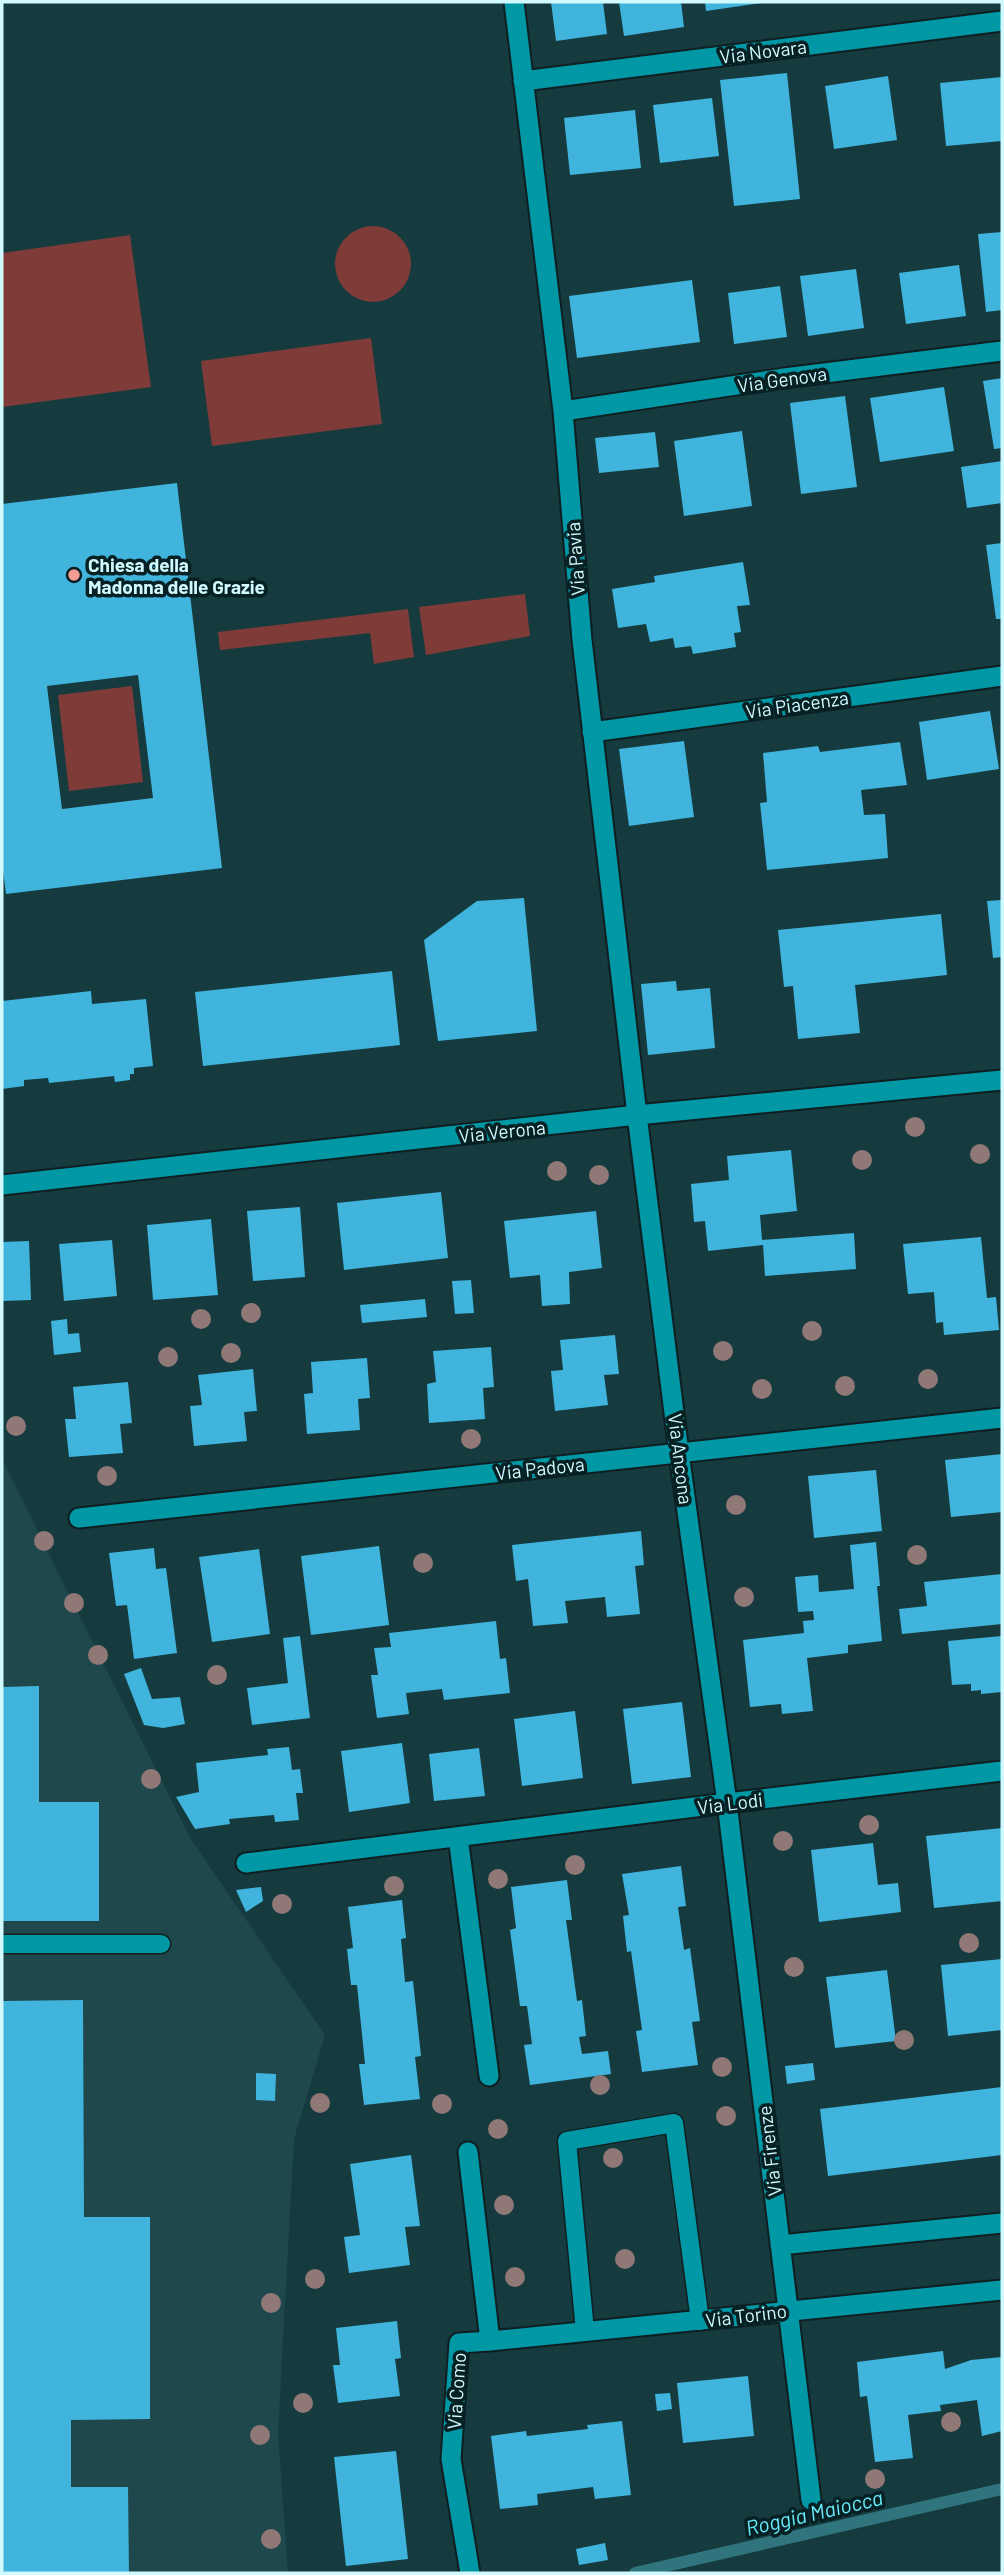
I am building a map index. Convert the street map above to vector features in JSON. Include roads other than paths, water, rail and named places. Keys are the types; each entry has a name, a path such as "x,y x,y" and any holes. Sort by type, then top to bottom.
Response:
{"street":[{"name":"Via Pavia","path":"514,2 563,411 575,575 637,1115"},
{"name":"Via Novara","path":"523,82 1002,21"},
{"name":"Via Genova","path":"563,411 784,378 1002,351"},
{"name":"Via Piacenza","path":"592,732 1002,676"},
{"name":"Via Verona","path":"2,1185 637,1115 1002,1080"},
{"name":"Via Ancona","path":"637,1115 727,1802"},
{"name":"Via Padova","path":"79,1518 1002,1418"},
{"name":"Via Lodi","path":"246,1863 727,1802 1002,1771"},
{"name":"Via Firenze","path":"727,1802 811,2500"},
{"path":"458,1837 489,2076"},
{"name":"Via Como","path":"468,2152 490,2341 458,2343 451,2459 470,2573"},
{"path":"780,2245 1002,2223"},
{"name":"Via Torino","path":"490,2341 1002,2290"}],"lane":[{"path":"2,1944 161,1944"},
{"path":"585,2331 567,2141 674,2123 700,2321"}],"waterway":[{"name":"Roggia Maiocca","path":"635,2573 1002,2489"}],"place":[{"name":"Chiesa della Madonna delle Grazie","path":"74,575"}]}
